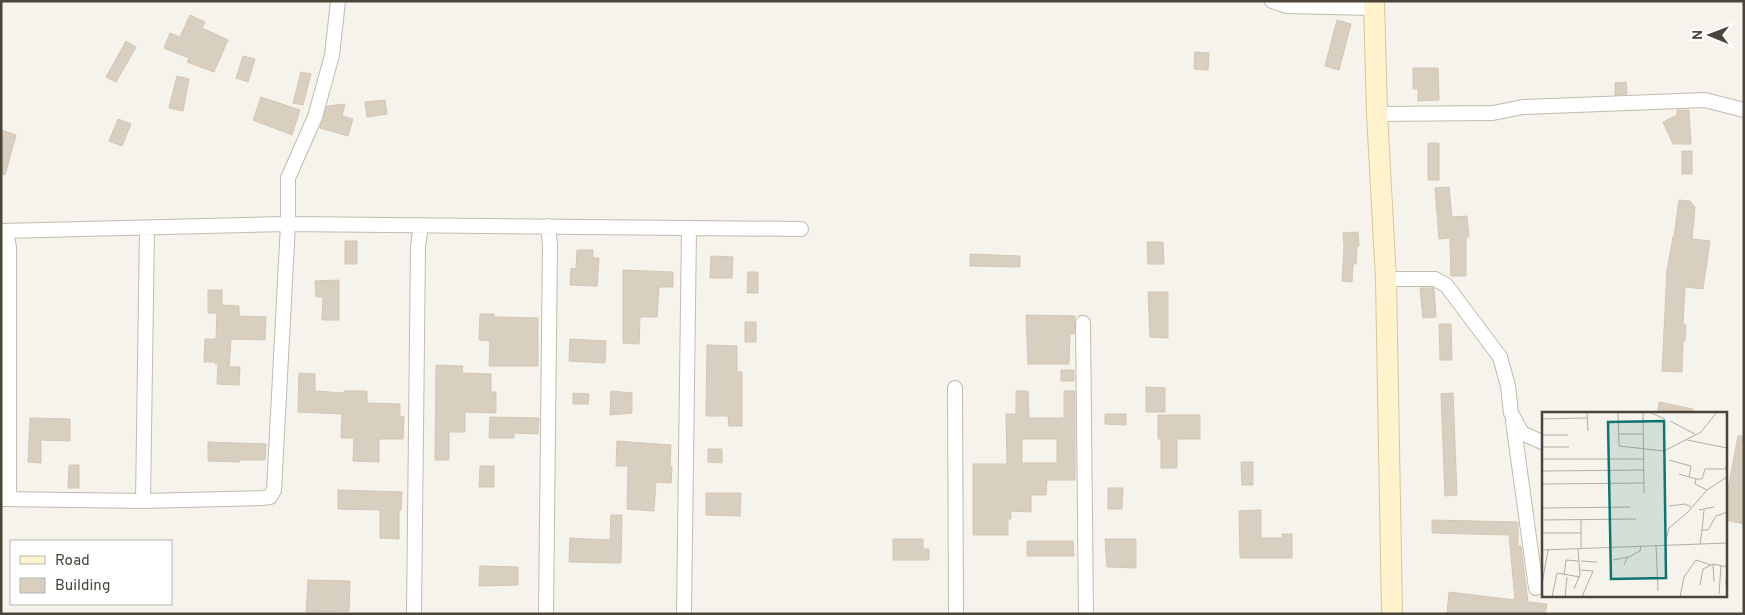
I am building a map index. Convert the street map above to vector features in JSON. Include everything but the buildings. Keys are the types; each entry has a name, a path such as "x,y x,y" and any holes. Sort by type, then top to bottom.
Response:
{"main road":[{"path":"1374,5 1377,114 1386,279 1392,614"}],"street":[{"path":"338,1 332,55 315,117 288,178 288,224 274,490 270,497 143,501 5,499 9,248 4,231 288,224 801,229"},
{"path":"1272,1 1286,6 1374,5"},
{"path":"1377,114 1493,113 1523,107 1705,100 1744,110"},
{"path":"414,614 418,246 421,225"},
{"path":"546,614 550,246 548,226"},
{"path":"143,501 147,228"},
{"path":"684,614 689,228"},
{"path":"1386,279 1435,279 1446,285 1500,357 1508,386 1536,588"},
{"path":"1084,323 1086,614"},
{"path":"955,388 956,614"},
{"path":"1511,413 1522,432 1542,442"}]}
